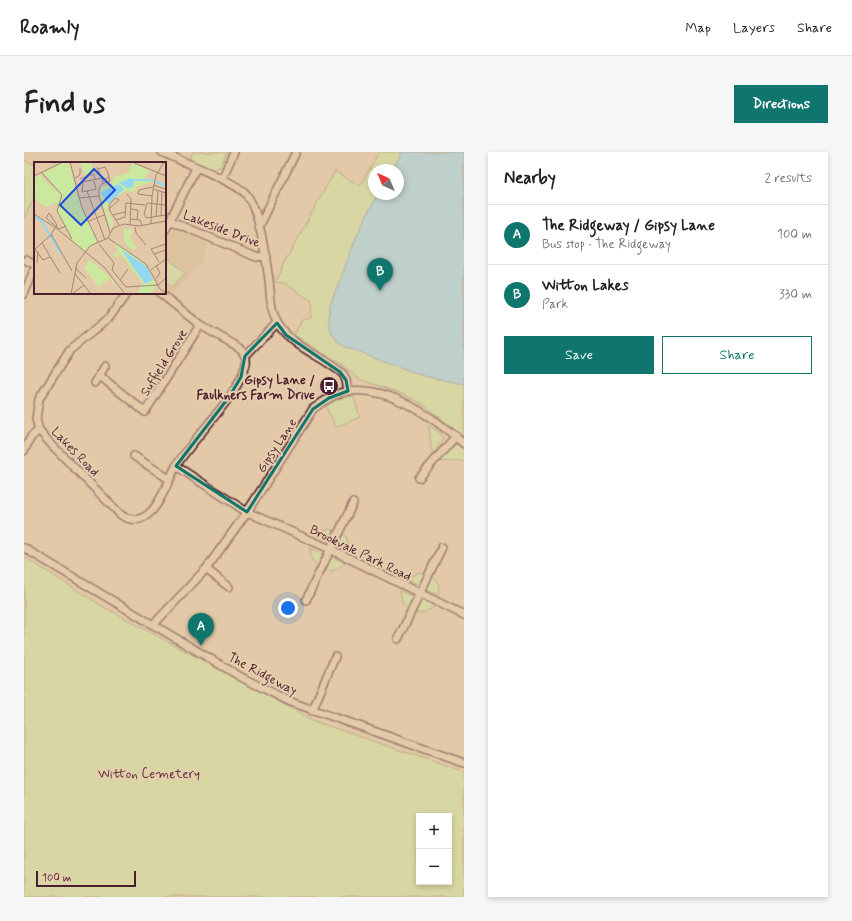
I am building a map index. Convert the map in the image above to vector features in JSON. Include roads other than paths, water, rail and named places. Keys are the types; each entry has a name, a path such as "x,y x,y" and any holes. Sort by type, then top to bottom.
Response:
{"street":[{"path":"162,152 222,179 245,193 249,199 259,227 266,256 271,305 277,323 286,335 297,344 343,374 348,391"},
{"path":"222,179 234,152"},
{"path":"259,227 296,152"},
{"path":"166,228 196,168"},
{"name":"Lakeside Drive","path":"171,221 256,257 266,256"},
{"path":"26,260 34,264"},
{"path":"24,294 34,270"},
{"name":"Lakes Road","path":"126,294 109,318 70,350 38,399 36,419 39,430 60,454 126,518 137,520 152,513 185,450 233,390 246,364 245,356"},
{"path":"161,294 200,325 240,348 245,356 277,323"},
{"name":"Suffield Grove","path":"100,376 145,412 200,325"},
{"path":"95,383 105,366"},
{"name":"Gipsy Lane","path":"153,625 206,569 248,512 313,409 329,398 348,391 367,392 407,403 442,424 464,444"},
{"path":"24,451 31,437 39,430"},
{"path":"418,478 456,436"},
{"path":"134,456 169,479"},
{"name":"Brookvale Park Road","path":"176,466 248,512 330,549 464,615"},
{"path":"306,600 353,503"},
{"path":"398,639 442,547"},
{"name":"The Ridgeway","path":"24,548 241,677 312,710 464,763"},
{"path":"206,569 229,587"},
{"path":"312,710 336,657"}],"water":[{"path":"402,152 464,152 464,384 424,376 345,347 336,340 332,334 329,309 354,242 375,200 404,200 404,164 395,164"}],"place":[{"name":"Witton Lakes","path":"380,291"},
{"name":"Gipsy Lane / Faulkners Farm Drive","path":"329,386"},
{"name":"The Ridgeway / Gipsy Lane","path":"201,646"}],"park label":[{"name":"Witton Cemetery","path":"149,773"}]}
